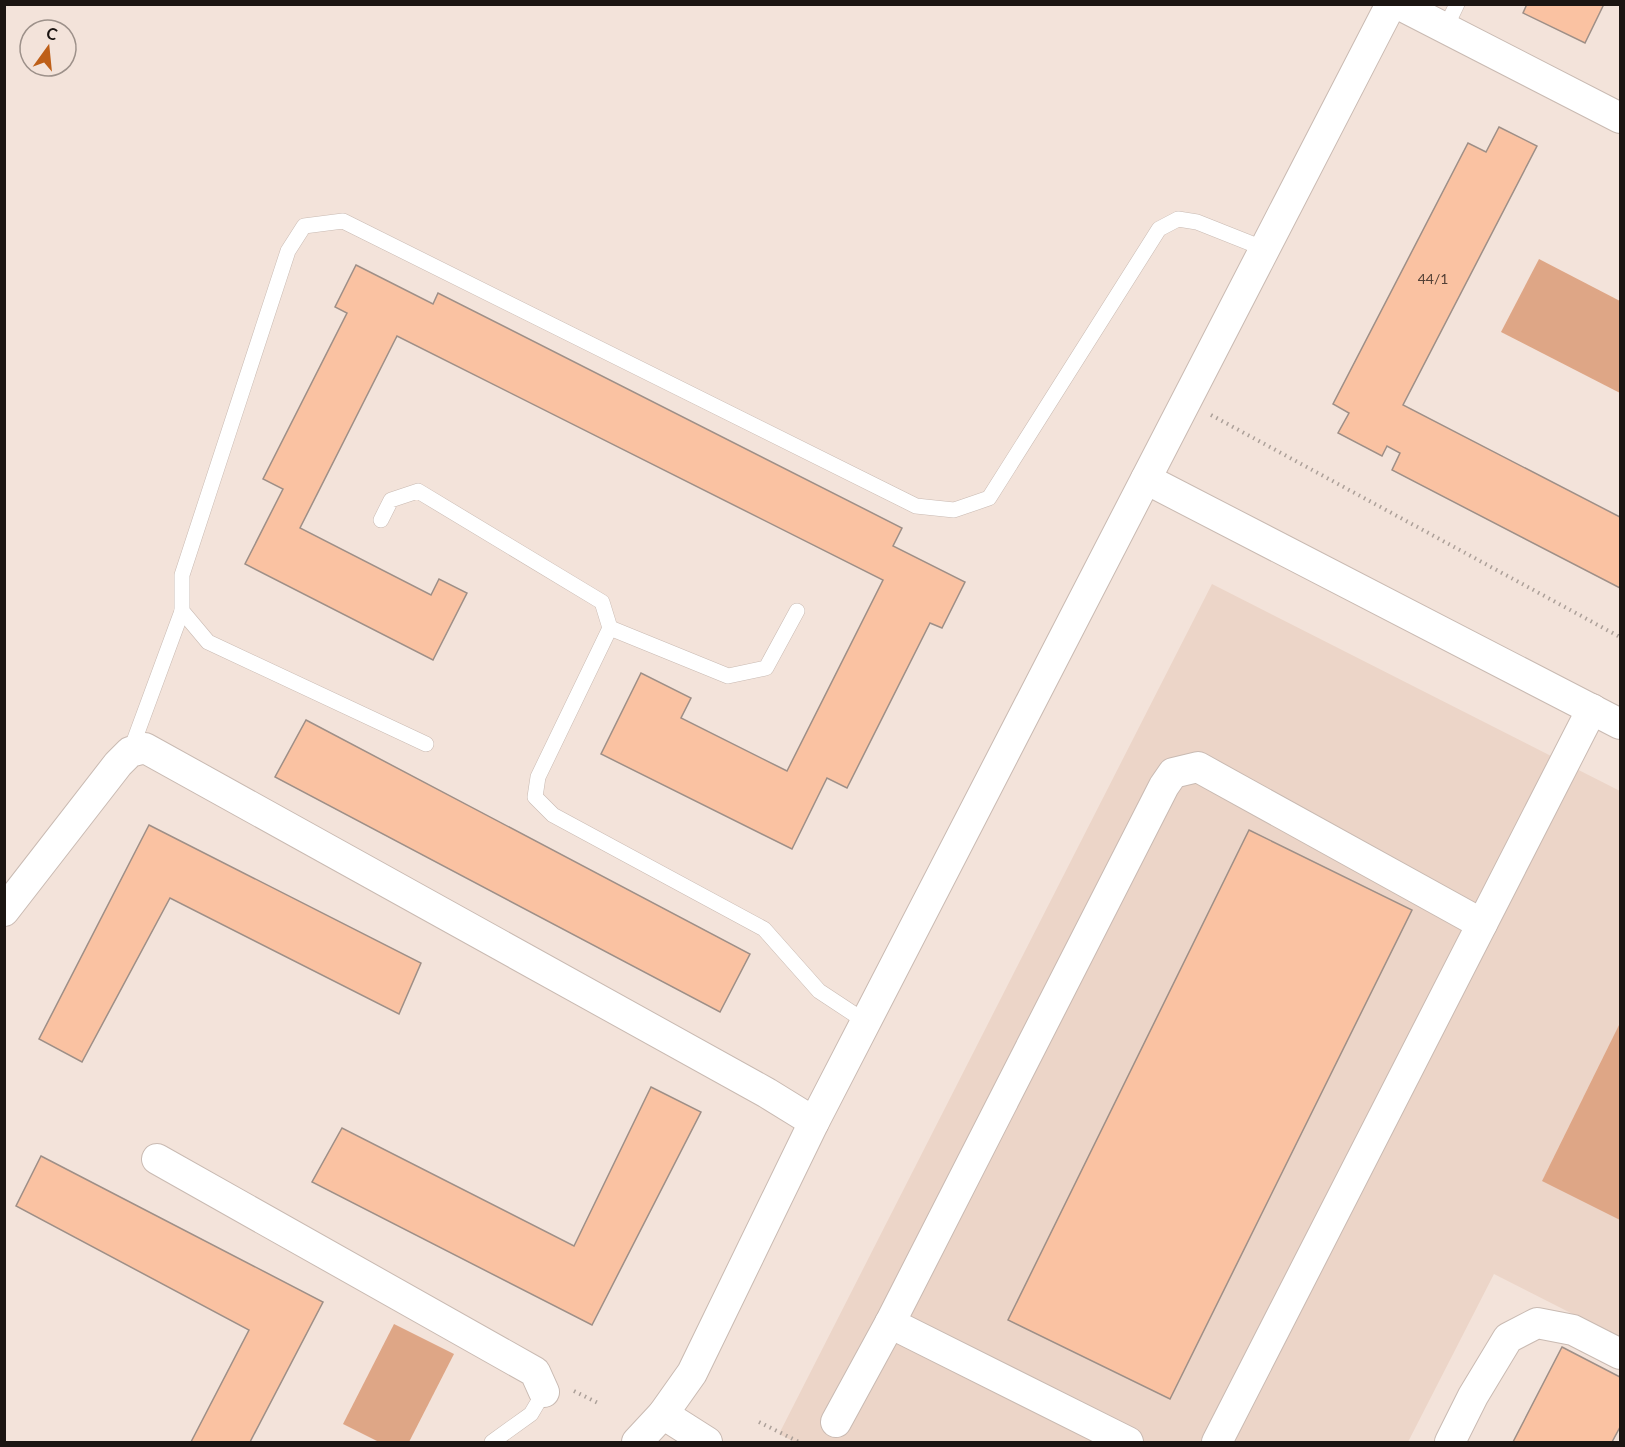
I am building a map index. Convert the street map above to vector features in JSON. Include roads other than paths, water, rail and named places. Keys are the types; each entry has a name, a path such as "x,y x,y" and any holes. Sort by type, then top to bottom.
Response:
{"street":[{"path":"637,1443 663,1414 692,1373 814,1122 1391,4"},
{"path":"1398,4 1451,17 1620,118"},
{"path":"1146,479 1620,724"},
{"path":"1217,1443 1592,709"},
{"path":"4,911 124,758 145,748 814,1122"},
{"path":"836,1422 890,1323 1153,807 1173,773 1198,767 1482,924"},
{"path":"157,1159 535,1372 544,1392"},
{"path":"890,1323 1128,1443"},
{"path":"1450,1443 1473,1396 1508,1338 1537,1323 1573,1330 1620,1354"},
{"path":"663,1414 707,1443"}],"lane":[{"path":"124,758 182,611 182,575 288,251 304,226 343,221 916,506 954,510 989,498 1159,229 1178,219 1197,222 1265,249"},
{"path":"381,520 391,500 418,491 602,602 610,628 538,777 535,797 553,815 764,929 819,991 866,1022"},
{"path":"610,628 728,676 766,668 797,610"},
{"path":"182,611 208,642 426,744"},
{"path":"492,1443 531,1414 544,1392"}]}
